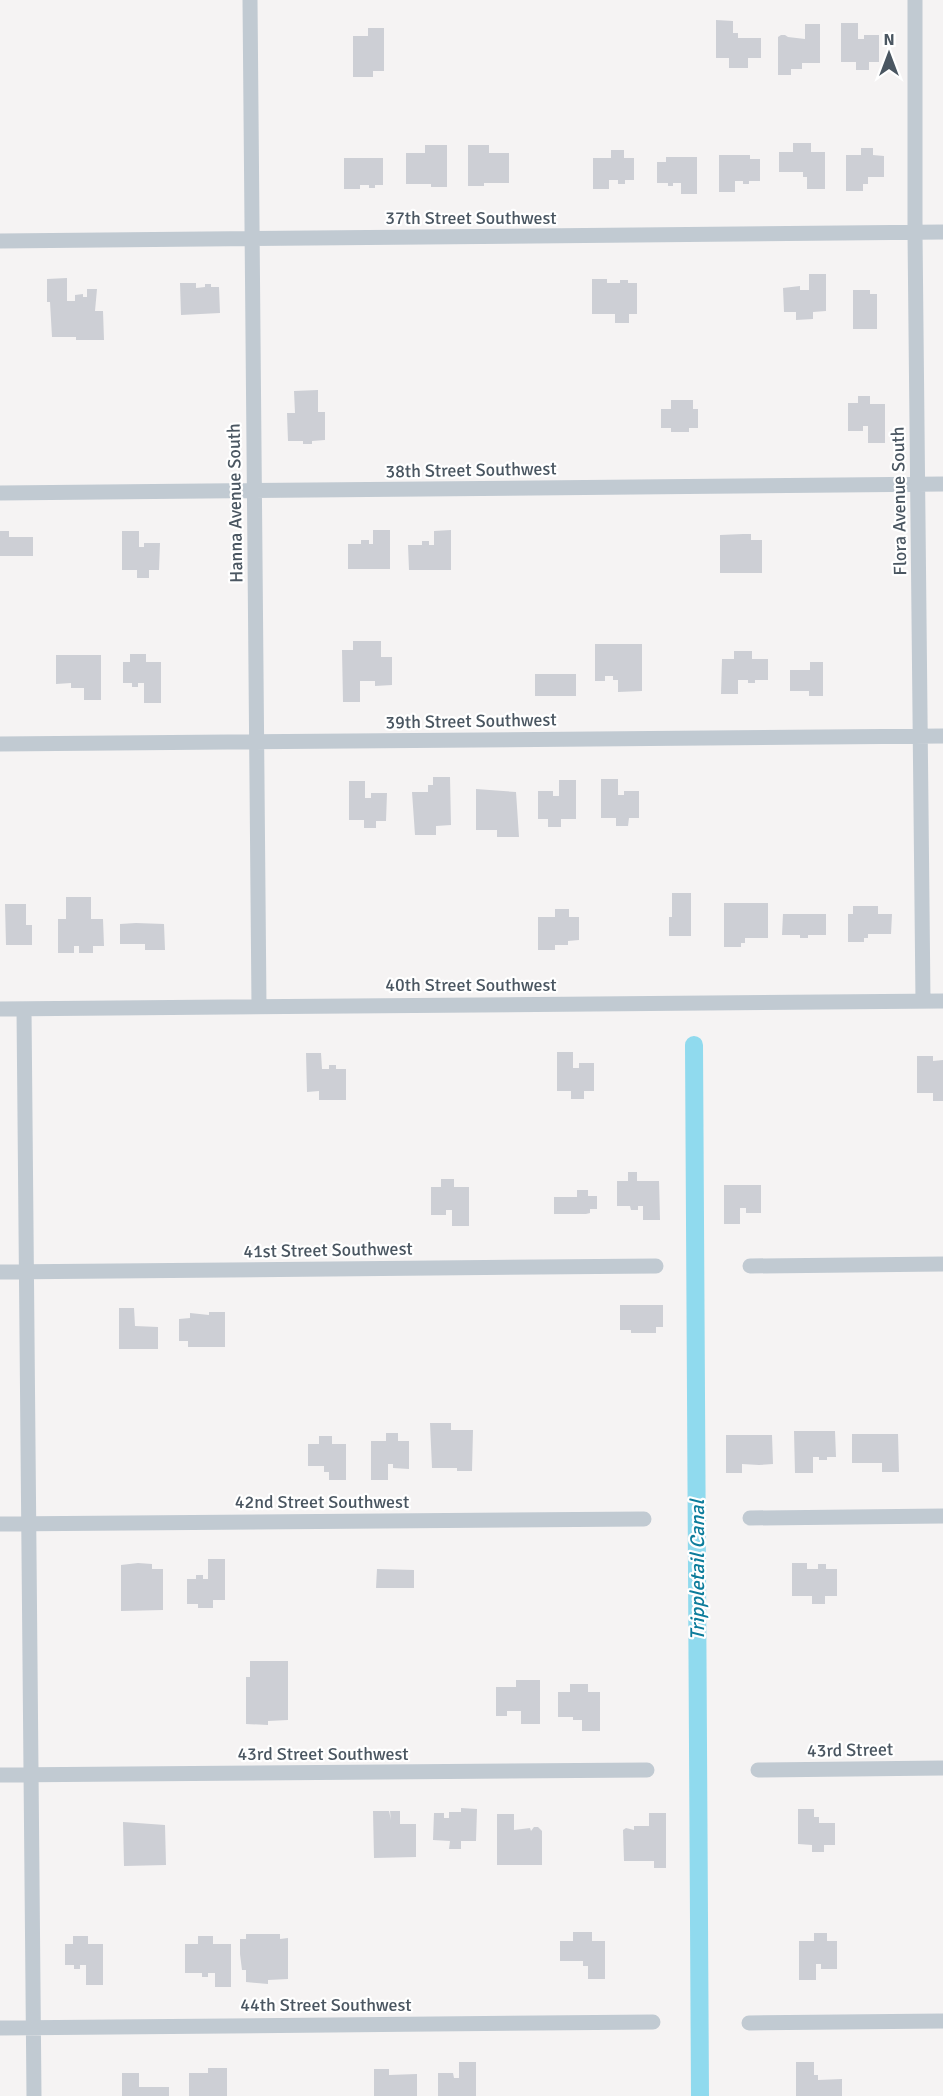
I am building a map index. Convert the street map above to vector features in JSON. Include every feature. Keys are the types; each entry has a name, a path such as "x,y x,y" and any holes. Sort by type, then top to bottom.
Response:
{"street":[{"name":"Hanna Avenue South","path":"250,0 259,1006"},
{"name":"Flora Avenue South","path":"915,0 915,233 923,1001"},
{"name":"37th Street Southwest","path":"0,241 943,232"},
{"name":"38th Street Southwest","path":"0,493 943,484"},
{"name":"39th Street Southwest","path":"0,744 943,736"},
{"name":"40th Street Southwest","path":"0,1009 943,1001"},
{"path":"24,1009 34,2096"},
{"path":"750,1266 943,1264"},
{"name":"41st Street Southwest","path":"0,1272 656,1266"},
{"path":"750,1518 943,1516"},
{"name":"42nd Street Southwest","path":"0,1524 644,1519"},
{"name":"43rd Street","path":"758,1770 943,1768"},
{"name":"43rd Street Southwest","path":"0,1775 647,1770"},
{"path":"749,2023 943,2021"},
{"name":"44th Street Southwest","path":"0,2028 653,2022"}],"building":[{"path":"716,20 733,21 733,33 738,33 738,38 761,38 761,58 748,58 748,68 729,68 729,58 716,58"},
{"path":"841,23 858,23 858,39 864,39 864,35 879,35 879,62 869,62 869,70 856,70 856,62 841,62"},
{"path":"805,24 820,24 820,63 802,63 802,69 791,69 791,75 778,75 778,37 785,35 805,39"},
{"path":"368,28 384,28 384,71 373,71 373,77 353,77 353,36 368,36"},
{"path":"793,143 811,143 811,152 825,152 825,189 807,189 807,177 803,177 803,172 779,172 779,152 793,152"},
{"path":"425,145 447,145 447,187 431,187 431,184 406,184 406,153 425,153"},
{"path":"468,145 489,145 489,153 509,153 509,183 484,183 484,186 468,186"},
{"path":"861,148 873,148 873,155 884,156 884,177 868,177 868,184 863,184 863,191 846,191 846,155 861,155"},
{"path":"611,150 624,150 624,158 634,158 634,180 625,180 625,184 618,184 618,180 609,180 609,189 593,189 593,158 611,158"},
{"path":"719,155 750,155 750,159 760,159 760,181 749,181 749,184 743,184 743,181 735,181 735,192 719,192"},
{"path":"666,157 697,157 697,194 681,194 681,183 668,186 668,183 657,183 657,162 666,162"},
{"path":"344,158 383,158 383,185 369,188 369,185 360,185 360,189 344,189"},
{"path":"809,274 826,274 826,311 813,312 813,319 796,320 796,312 784,312 783,288 800,286 800,290 809,290"},
{"path":"67,278 67,301 75,301 75,295 83,294 83,297 87,297 87,289 97,289 95,311 103,311 104,340 52,337 50,302 47,302 47,279"},
{"path":"592,279 607,279 607,283 620,283 620,280 628,280 628,283 637,283 637,314 629,314 629,323 615,323 615,314 592,314"},
{"path":"180,283 196,283 196,288 205,287 205,284 219,287 220,313 181,315"},
{"path":"853,290 870,290 870,294 877,294 877,329 853,329"},
{"path":"318,390 318,412 325,412 325,440 312,441 312,444 303,444 303,441 288,441 287,413 295,413 294,391"},
{"path":"858,396 870,396 870,404 885,404 885,443 868,443 868,426 863,426 863,431 848,431 848,403 858,403"},
{"path":"671,400 693,400 693,409 698,409 698,428 689,428 689,432 671,432 671,428 661,428 661,409 671,409"},
{"path":"373,530 390,530 390,569 348,569 348,544 361,544 361,540 369,540 369,544 373,544"},
{"path":"451,530 451,570 409,570 408,545 422,545 422,541 429,541 429,545 434,545 434,531"},
{"path":"0,531 9,531 9,537 33,537 33,556 0,556"},
{"path":"122,531 139,531 139,547 144,547 144,543 160,543 159,570 149,570 149,578 137,578 137,570 122,570"},
{"path":"751,534 751,540 762,540 762,573 720,573 720,535"},
{"path":"353,641 381,641 381,657 392,657 392,685 375,686 375,681 360,681 360,702 343,702 342,650 353,650"},
{"path":"595,644 642,644 642,691 618,692 618,680 613,680 613,676 605,676 605,681 595,681"},
{"path":"734,651 752,651 752,659 768,659 768,680 755,680 755,683 748,683 748,680 738,680 738,694 721,694 722,659 734,659"},
{"path":"130,654 146,654 146,662 161,662 161,703 144,703 144,683 138,683 138,687 132,687 132,683 123,683 123,662 130,662"},
{"path":"56,655 101,655 101,700 84,700 84,688 71,688 71,683 56,684"},
{"path":"810,662 823,662 823,696 809,696 809,691 790,691 790,670 810,670"},
{"path":"535,674 576,674 576,696 535,696"},
{"path":"433,777 450,777 451,825 436,826 436,835 415,835 412,792 428,792 428,785 433,785"},
{"path":"601,779 618,779 618,795 624,795 624,791 639,791 639,818 629,818 628,826 616,826 616,818 601,818"},
{"path":"559,780 576,780 576,819 561,819 561,827 548,827 548,819 538,819 538,791 553,791 553,796 559,796"},
{"path":"349,781 365,781 365,798 371,798 371,793 387,793 386,821 376,821 376,828 364,828 364,820 349,820"},
{"path":"476,789 516,792 519,837 497,837 497,830 476,830"},
{"path":"672,893 691,893 691,936 669,936"},
{"path":"66,897 91,897 91,919 103,919 104,946 93,946 93,953 79,953 79,946 74,946 74,953 58,953 58,919 66,919"},
{"path":"724,903 768,903 768,938 745,938 745,943 741,943 741,947 724,947"},
{"path":"5,904 26,904 26,925 32,925 32,945 6,945"},
{"path":"853,906 878,906 878,914 892,914 891,934 868,934 864,942 848,942 848,914 853,914"},
{"path":"555,909 569,909 569,917 579,917 579,940 568,941 568,945 555,945 555,950 538,950 538,917 555,917"},
{"path":"783,914 826,914 826,935 808,935 808,938 800,938 800,935 782,935"},
{"path":"120,924 164,924 165,950 145,950 145,944 120,944"},
{"path":"557,1052 573,1052 573,1068 579,1068 579,1063 594,1063 594,1091 584,1091 584,1099 571,1099 571,1091 557,1091"},
{"path":"306,1053 321,1053 322,1069 329,1069 329,1065 336,1065 336,1069 346,1069 346,1100 319,1100 319,1091 307,1092"},
{"path":"917,1056 933,1056 933,1061 943,1060 943,1101 933,1101 933,1093 917,1093"},
{"path":"628,1172 637,1172 637,1181 659,1181 660,1220 643,1220 643,1206 638,1206 638,1210 631,1210 630,1206 617,1206 617,1181 628,1181"},
{"path":"441,1179 454,1179 454,1187 469,1187 469,1226 452,1226 452,1210 446,1210 446,1215 431,1215 431,1187 441,1187"},
{"path":"724,1185 761,1185 761,1213 746,1213 746,1208 740,1208 740,1224 724,1224"},
{"path":"577,1190 588,1190 588,1196 597,1196 597,1209 590,1209 590,1213 586,1214 554,1214 554,1197 577,1197"},
{"path":"620,1305 663,1305 663,1327 656,1327 656,1333 631,1333 631,1330 620,1330"},
{"path":"119,1308 134,1308 135,1326 158,1327 158,1349 119,1349"},
{"path":"209,1312 225,1312 225,1347 188,1347 188,1341 179,1341 179,1319 190,1318 190,1313 209,1315"},
{"path":"430,1423 451,1423 451,1430 473,1430 472,1471 457,1471 457,1468 432,1468"},
{"path":"794,1431 835,1431 836,1457 819,1460 819,1457 813,1457 813,1473 795,1473"},
{"path":"386,1433 398,1433 398,1441 409,1441 409,1469 393,1468 393,1464 388,1464 388,1480 371,1480 371,1441 386,1441"},
{"path":"852,1434 898,1434 899,1472 882,1472 882,1463 852,1463"},
{"path":"726,1435 772,1435 773,1464 742,1464 742,1473 726,1473"},
{"path":"319,1436 332,1436 332,1444 346,1444 346,1480 329,1480 329,1472 324,1472 324,1466 308,1466 308,1444 319,1444"},
{"path":"208,1559 225,1559 225,1600 213,1600 213,1608 198,1608 198,1604 187,1604 187,1579 196,1579 196,1575 203,1575 203,1579 208,1579"},
{"path":"792,1563 807,1563 807,1569 818,1569 818,1564 826,1564 826,1569 837,1569 837,1596 825,1596 825,1604 812,1604 812,1596 792,1596"},
{"path":"152,1564 152,1569 163,1569 163,1610 121,1611 121,1565"},
{"path":"377,1569 414,1570 414,1588 376,1588"},
{"path":"250,1661 288,1661 288,1720 268,1721 268,1725 246,1724 246,1677 250,1677"},
{"path":"516,1680 540,1680 540,1724 521,1724 521,1711 507,1711 507,1716 496,1716 496,1687 516,1687"},
{"path":"570,1684 588,1684 588,1692 600,1692 600,1731 582,1731 582,1720 573,1720 573,1717 558,1717 558,1692 570,1692"},
{"path":"461,1808 477,1809 476,1841 461,1841 461,1849 449,1849 450,1841 433,1840 434,1813 444,1813 444,1818 449,1818 449,1812 461,1812"},
{"path":"798,1809 814,1809 814,1817 819,1817 819,1823 835,1823 835,1845 824,1845 824,1852 812,1852 812,1845 798,1844"},
{"path":"373,1811 389,1811 391,1820 390,1811 400,1811 400,1824 416,1824 416,1857 374,1858"},
{"path":"649,1813 666,1813 666,1868 654,1868 654,1861 624,1861 623,1830 626,1828 634,1830 634,1826 649,1826"},
{"path":"497,1814 514,1814 514,1830 530,1828 531,1831 534,1827 538,1827 542,1831 542,1865 497,1865"},
{"path":"123,1822 165,1825 166,1865 124,1866"},
{"path":"573,1932 592,1932 592,1941 605,1941 605,1979 588,1979 588,1966 583,1966 583,1961 560,1961 560,1941 573,1941"},
{"path":"814,1933 827,1933 827,1941 837,1941 837,1969 821,1969 821,1964 816,1964 816,1980 799,1980 799,1941 814,1941"},
{"path":"246,1934 280,1934 280,1939 288,1938 288,1979 268,1980 268,1984 246,1982 246,1970 242,1970 240,1939 246,1939"},
{"path":"73,1936 88,1936 88,1944 103,1944 103,1985 86,1985 86,1965 80,1965 80,1969 74,1969 74,1965 65,1965 65,1944 73,1944"},
{"path":"198,1936 213,1936 213,1944 231,1944 231,1987 215,1987 215,1973 208,1973 208,1977 202,1977 202,1973 185,1973 185,1944 198,1944"},
{"path":"459,2062 476,2062 476,2096 438,2096 438,2073 453,2073 454,2078 459,2078"},
{"path":"796,2062 814,2062 814,2075 818,2075 818,2080 842,2079 842,2096 796,2096"},
{"path":"208,2068 227,2068 227,2096 189,2096 189,2073 208,2073"},
{"path":"374,2069 389,2069 389,2075 417,2074 417,2096 374,2096"},
{"path":"122,2073 139,2073 139,2087 169,2087 169,2096 122,2096"}],"waterway":[{"name":"Trippletail Canal","path":"694,1045 700,2096"}]}
